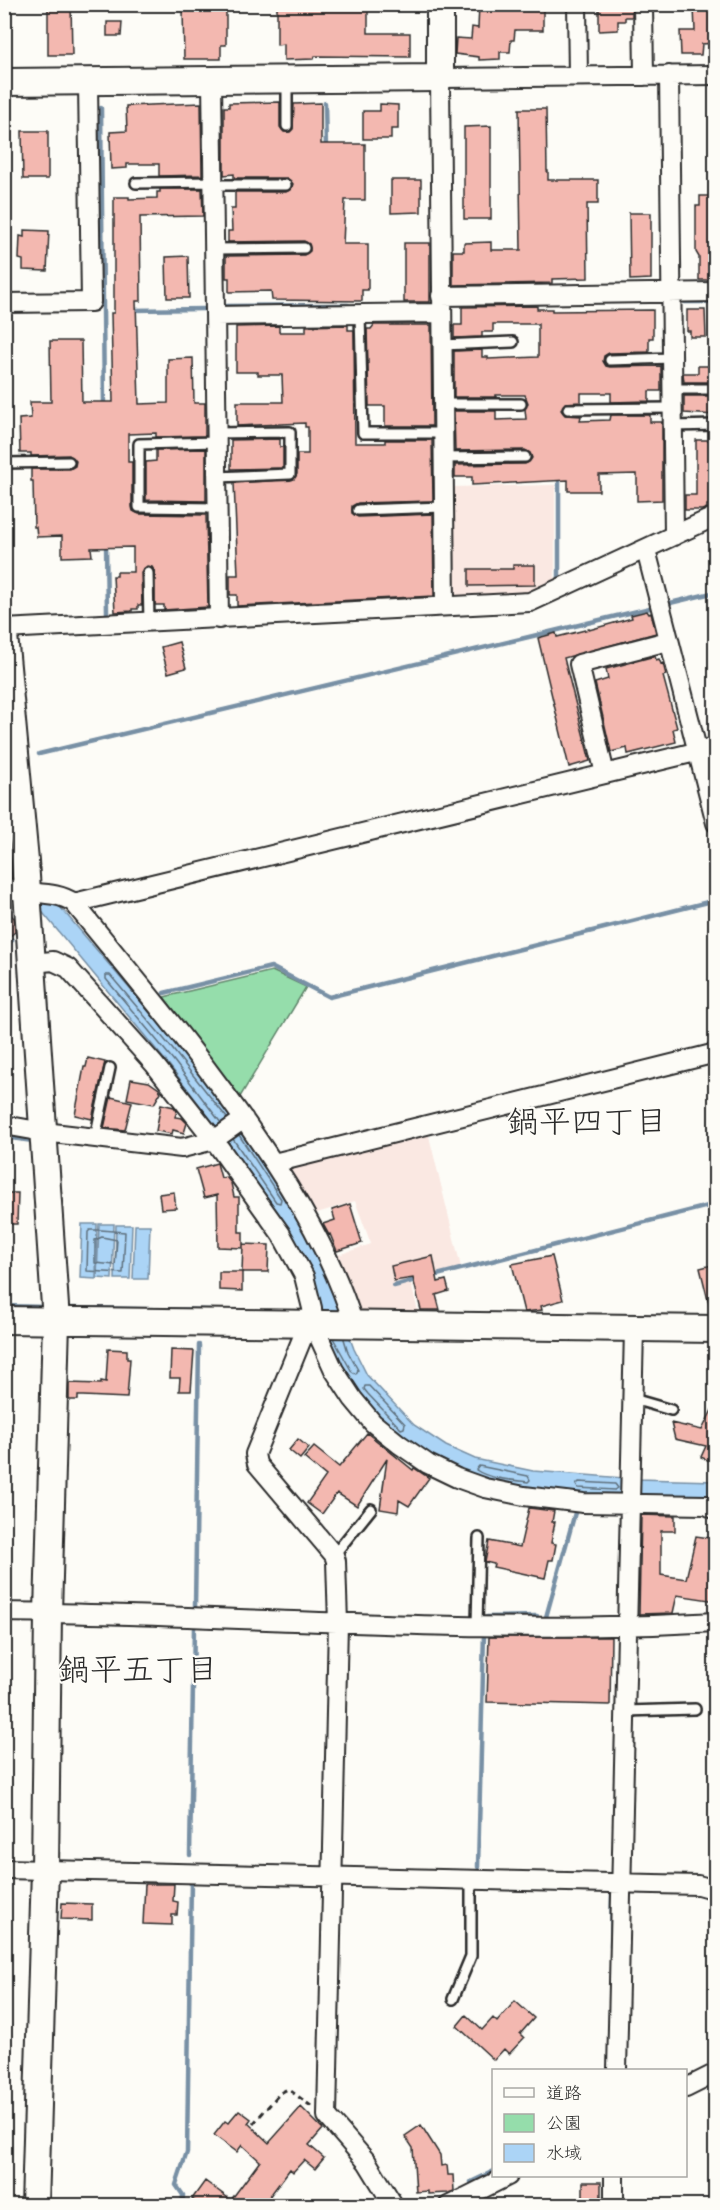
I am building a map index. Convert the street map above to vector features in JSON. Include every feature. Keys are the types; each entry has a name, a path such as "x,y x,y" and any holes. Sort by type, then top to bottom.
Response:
{"street":[{"path":"440,4 445,606"},
{"path":"577,4 578,76"},
{"path":"643,4 644,76"},
{"path":"669,75 674,536"},
{"path":"4,82 88,83 716,75"},
{"path":"212,81 219,619"},
{"path":"4,303 91,302 88,83"},
{"path":"216,316 360,314 441,304 671,292 716,292"},
{"path":"4,629 531,602 716,516"},
{"path":"646,550 716,823"},
{"path":"4,635 12,799 25,861 56,1321 48,1613 45,1869 35,2205"},
{"path":"605,774 579,664 668,641"},
{"path":"74,903 716,747"},
{"path":"26,895 64,896 74,903 176,1026 222,1086 242,1121 274,1163 312,1225 343,1290 351,1325"},
{"path":"32,963 53,961 68,968 217,1138 281,1234 304,1276 314,1324 334,1370 353,1399 373,1423 399,1444 428,1464 485,1488 573,1502 706,1506 716,1510"},
{"path":"274,1163 716,1053"},
{"path":"4,1125 44,1132 182,1148 217,1138 242,1121"},
{"path":"4,1320 716,1329"},
{"path":"314,1324 255,1454 257,1464 334,1555 338,1623 327,2116 367,2162 394,2205"},
{"path":"617,2069 634,1329"},
{"path":"4,1612 338,1623 627,1628 716,1622"},
{"path":"4,1869 698,1885 716,1890"},
{"path":"687,2088 716,2073"},
{"path":"448,2205 504,2177"},
{"path":"614,2177 614,2205"}],"lane":[{"path":"287,80 287,126"},
{"path":"136,183 286,185"},
{"path":"215,249 304,248"},
{"path":"360,314 363,433 443,433"},
{"path":"442,345 513,342"},
{"path":"610,360 672,358"},
{"path":"672,389 716,389"},
{"path":"442,404 521,404"},
{"path":"568,410 672,408"},
{"path":"673,426 716,425"},
{"path":"218,477 290,474 290,432 139,444 139,507 218,508"},
{"path":"443,458 525,458"},
{"path":"4,463 69,462"},
{"path":"358,510 443,507"},
{"path":"148,573 149,622"},
{"path":"95,1138 110,1068"},
{"path":"633,1399 671,1410"},
{"path":"334,1555 371,1509"},
{"path":"477,1625 479,1538"},
{"path":"625,1711 695,1709"},
{"path":"453,1999 471,1956 471,1879"}],"path":[{"path":"253,2124 280,2092 288,2089 327,2116"}],"shaded area":[{"path":"555,485 555,585 531,596 452,603 449,487"},
{"path":"428,1132 461,1267 410,1280 419,1315 360,1315 352,1287 335,1256 371,1244 355,1201 311,1215 282,1169"}],"green space":[{"path":"272,971 306,987 240,1097 164,997"}],"water":[{"path":"4,841 175,1042 233,1115 301,1219 320,1258 354,1349 367,1375 414,1425 446,1446 475,1459 533,1471 637,1479 715,1481 715,1501 593,1496 513,1487 479,1479 440,1463 390,1428 363,1398 328,1344 295,1241 225,1138 169,1065 5,867"},
{"path":"82,1224 97,1224 96,1279 80,1278"},
{"path":"99,1224 114,1224 112,1279 97,1278"},
{"path":"116,1225 132,1225 130,1279 115,1279"},
{"path":"135,1225 150,1225 148,1279 133,1279"}],"building":[{"path":"48,4 71,4 72,55 48,55"},
{"path":"208,4 226,4 226,45 221,45 221,59 184,59 183,9 208,9"},
{"path":"277,4 368,4 368,33 410,33 410,57 315,56 314,59 284,60 284,44 277,45"},
{"path":"479,4 543,4 543,30 515,30 510,52 500,52 500,59 479,60 479,57 455,54 456,38 471,39 472,27 478,28"},
{"path":"599,4 632,4 632,17 625,17 625,21 618,21 618,30 599,31"},
{"path":"698,4 716,4 716,43 702,44 701,55 681,55 680,31 695,31 694,7 698,7"},
{"path":"107,22 122,22 121,36 107,36"},
{"path":"280,102 280,127 284,132 290,132 293,129 294,104 321,103 321,144 365,144 365,200 345,200 343,244 368,244 368,290 362,290 362,301 272,300 271,291 229,292 229,278 226,278 226,256 304,255 310,251 309,244 304,241 228,242 228,231 232,231 231,209 235,209 235,192 286,192 293,184 287,178 234,178 234,174 224,175 224,107 229,107 229,103"},
{"path":"201,103 202,175 159,176 159,164 127,164 127,168 111,169 110,132 127,131 126,106"},
{"path":"380,104 398,105 398,129 391,129 391,139 363,139 363,111 380,111"},
{"path":"519,109 546,109 548,180 598,180 598,204 587,204 588,278 552,279 552,283 453,285 453,251 464,251 464,243 491,242 491,250 521,250"},
{"path":"491,126 491,219 464,219 464,127"},
{"path":"22,131 48,131 48,179 23,179"},
{"path":"391,180 421,180 421,212 391,213"},
{"path":"160,189 202,189 203,216 140,217 141,301 136,301 139,404 168,403 168,359 193,358 194,403 205,403 205,436 156,437 156,433 128,434 128,462 132,462 132,507 133,511 139,514 206,515 208,607 164,610 164,605 155,605 155,572 152,567 147,566 141,573 142,605 138,605 138,609 132,609 132,611 115,612 113,576 117,576 117,572 133,572 133,547 91,548 92,556 62,557 62,536 37,537 36,527 34,527 31,469 70,469 75,466 76,461 69,455 31,456 31,453 20,453 19,419 31,418 30,402 51,402 50,341 81,341 82,402 113,402 111,313 114,313 114,197 157,198 157,192 160,192"},
{"path":"700,196 716,196 716,280 699,280 699,257 696,252 696,206 700,206"},
{"path":"629,213 651,213 651,279 630,280"},
{"path":"24,230 49,231 47,271 23,270 23,260 19,259 20,236 24,237"},
{"path":"404,243 430,243 430,302 404,302"},
{"path":"188,256 189,298 167,298 166,257"},
{"path":"537,306 537,309 552,309 552,311 653,310 653,338 649,338 649,352 609,353 604,356 603,361 606,366 610,367 661,366 661,391 649,391 649,401 611,402 611,393 581,393 581,402 565,403 561,410 565,415 581,416 580,421 610,420 611,415 650,415 650,422 662,422 662,500 637,501 637,474 599,475 599,491 568,491 568,480 472,485 472,477 455,477 455,465 525,464 532,458 525,450 455,451 454,411 496,411 496,420 526,419 525,409 528,403 525,395 454,397 454,351 482,350 482,357 488,357 488,359 538,357 538,324 493,324 493,332 482,332 482,337 454,338 454,325 462,325 462,307"},
{"path":"687,310 705,310 706,337 690,337 690,331 687,331"},
{"path":"348,325 348,330 354,330 355,443 385,443 385,440 432,440 433,501 358,503 352,506 352,513 358,517 433,514 434,596 237,606 237,595 230,595 230,575 238,575 234,483 294,479 297,474 297,454 308,454 308,427 305,427 305,423 237,426 237,402 283,402 282,375 236,372 236,327 279,326 279,332 306,332 306,326"},
{"path":"374,325 431,325 432,426 385,426 385,406 369,406 367,329 371,329"},
{"path":"698,366 716,366 716,382 684,382 683,373 698,373"},
{"path":"684,396 716,396 716,415 684,413"},
{"path":"280,439 280,447 283,447 283,468 231,469 231,440"},
{"path":"696,440 716,440 716,505 707,505 707,508 702,510 685,510 685,495 696,495"},
{"path":"206,449 206,501 146,500 146,462 156,461 156,450"},
{"path":"513,565 535,565 535,585 469,586 469,569 513,569"},
{"path":"647,611 651,613 656,633 564,658 590,761 569,767 538,638 556,633 557,637 589,630 632,618 631,615"},
{"path":"179,642 186,668 168,673 161,647"},
{"path":"655,656 656,660 659,659 661,664 663,663 666,675 663,676 677,728 673,729 676,742 628,754 627,748 611,752 595,683 608,679 606,669"},
{"path":"4,908 14,918 15,932 4,941"},
{"path":"88,1058 105,1062 92,1119 75,1115 84,1067 86,1067"},
{"path":"131,1079 149,1082 159,1089 161,1092 154,1104 127,1099"},
{"path":"111,1097 132,1102 125,1130 104,1128"},
{"path":"161,1104 174,1107 177,1111 175,1117 182,1118 187,1123 184,1133 173,1130 172,1134 156,1131"},
{"path":"217,1163 221,1178 226,1177 231,1183 234,1197 239,1197 239,1232 243,1232 243,1248 218,1247 217,1195 204,1198 196,1169"},
{"path":"174,1192 176,1208 161,1209 159,1194"},
{"path":"4,1193 18,1193 17,1224 4,1224"},
{"path":"350,1204 362,1243 337,1251 323,1224 335,1220 332,1210"},
{"path":"243,1244 269,1245 268,1272 242,1272"},
{"path":"433,1256 438,1282 446,1280 449,1291 436,1295 440,1310 421,1310 413,1278 394,1281 391,1266"},
{"path":"552,1256 563,1300 541,1306 542,1310 524,1312 512,1264"},
{"path":"716,1264 716,1311 711,1312 700,1268"},
{"path":"219,1272 242,1272 242,1291 219,1290"},
{"path":"108,1349 127,1350 127,1359 130,1359 127,1398 78,1396 78,1400 69,1400 69,1383 101,1384 101,1381 106,1382"},
{"path":"171,1350 194,1351 191,1391 179,1391 180,1378 170,1378"},
{"path":"716,1402 716,1464 701,1457 706,1446 675,1439 671,1423 702,1430"},
{"path":"367,1433 413,1470 414,1468 429,1478 409,1506 399,1500 398,1512 380,1509 387,1459 357,1506 337,1493 322,1514 307,1503 326,1476 304,1458 314,1447 339,1467"},
{"path":"298,1439 309,1448 300,1459 289,1450"},
{"path":"529,1508 554,1511 552,1522 555,1522 551,1543 556,1544 553,1560 549,1560 545,1578 493,1567 494,1564 485,1562 489,1541 520,1547"},
{"path":"641,1515 675,1516 675,1531 661,1531 661,1575 686,1579 696,1536 716,1539 716,1601 677,1595 673,1613 639,1614"},
{"path":"489,1637 611,1637 610,1705 487,1702"},
{"path":"145,1884 174,1884 173,1901 178,1902 177,1915 172,1915 172,1925 143,1924"},
{"path":"62,1903 92,1904 92,1920 61,1919"},
{"path":"515,2001 534,2018 520,2034 524,2038 509,2054 504,2049 494,2060 457,2026 466,2015 482,2030 493,2018 497,2022"},
{"path":"301,2107 323,2129 309,2145 324,2158 315,2169 304,2160 293,2172 290,2169 269,2197 280,2205 201,2205 192,2199 205,2181 231,2200 260,2161 242,2145 237,2152 214,2135 225,2121 228,2123 239,2110 251,2119 248,2123 269,2143"},
{"path":"421,2125 440,2155 441,2166 447,2165 448,2175 453,2175 454,2191 428,2194 428,2191 416,2192 413,2148 405,2136"},
{"path":"583,2182 601,2182 601,2205 583,2205"}],"waterway":[{"path":"325,103 326,150"},
{"path":"101,108 104,406"},
{"path":"685,302 716,302"},
{"path":"227,306 348,305"},
{"path":"132,310 205,309"},
{"path":"559,476 559,578"},
{"path":"106,544 107,613"},
{"path":"666,604 716,592"},
{"path":"39,754 650,608"},
{"path":"164,993 271,967 329,997 716,900"},
{"path":"4,947 12,940"},
{"path":"4,1137 33,1141"},
{"path":"433,1276 716,1204"},
{"path":"394,1286 419,1279"},
{"path":"4,1306 43,1307"},
{"path":"67,1308 210,1310"},
{"path":"195,1607 199,1345"},
{"path":"546,1617 576,1509"},
{"path":"487,1617 537,1616"},
{"path":"190,1855 194,1627"},
{"path":"478,1867 484,1633"},
{"path":"182,2206 183,2195 176,2185 187,2152 191,1880"},
{"path":"611,1946 612,1889"},
{"path":"471,2182 492,2172"}],"district":[{"name":"鍋平四丁目","path":"587,1121"},
{"name":"鍋平五丁目","path":"138,1669"}]}
